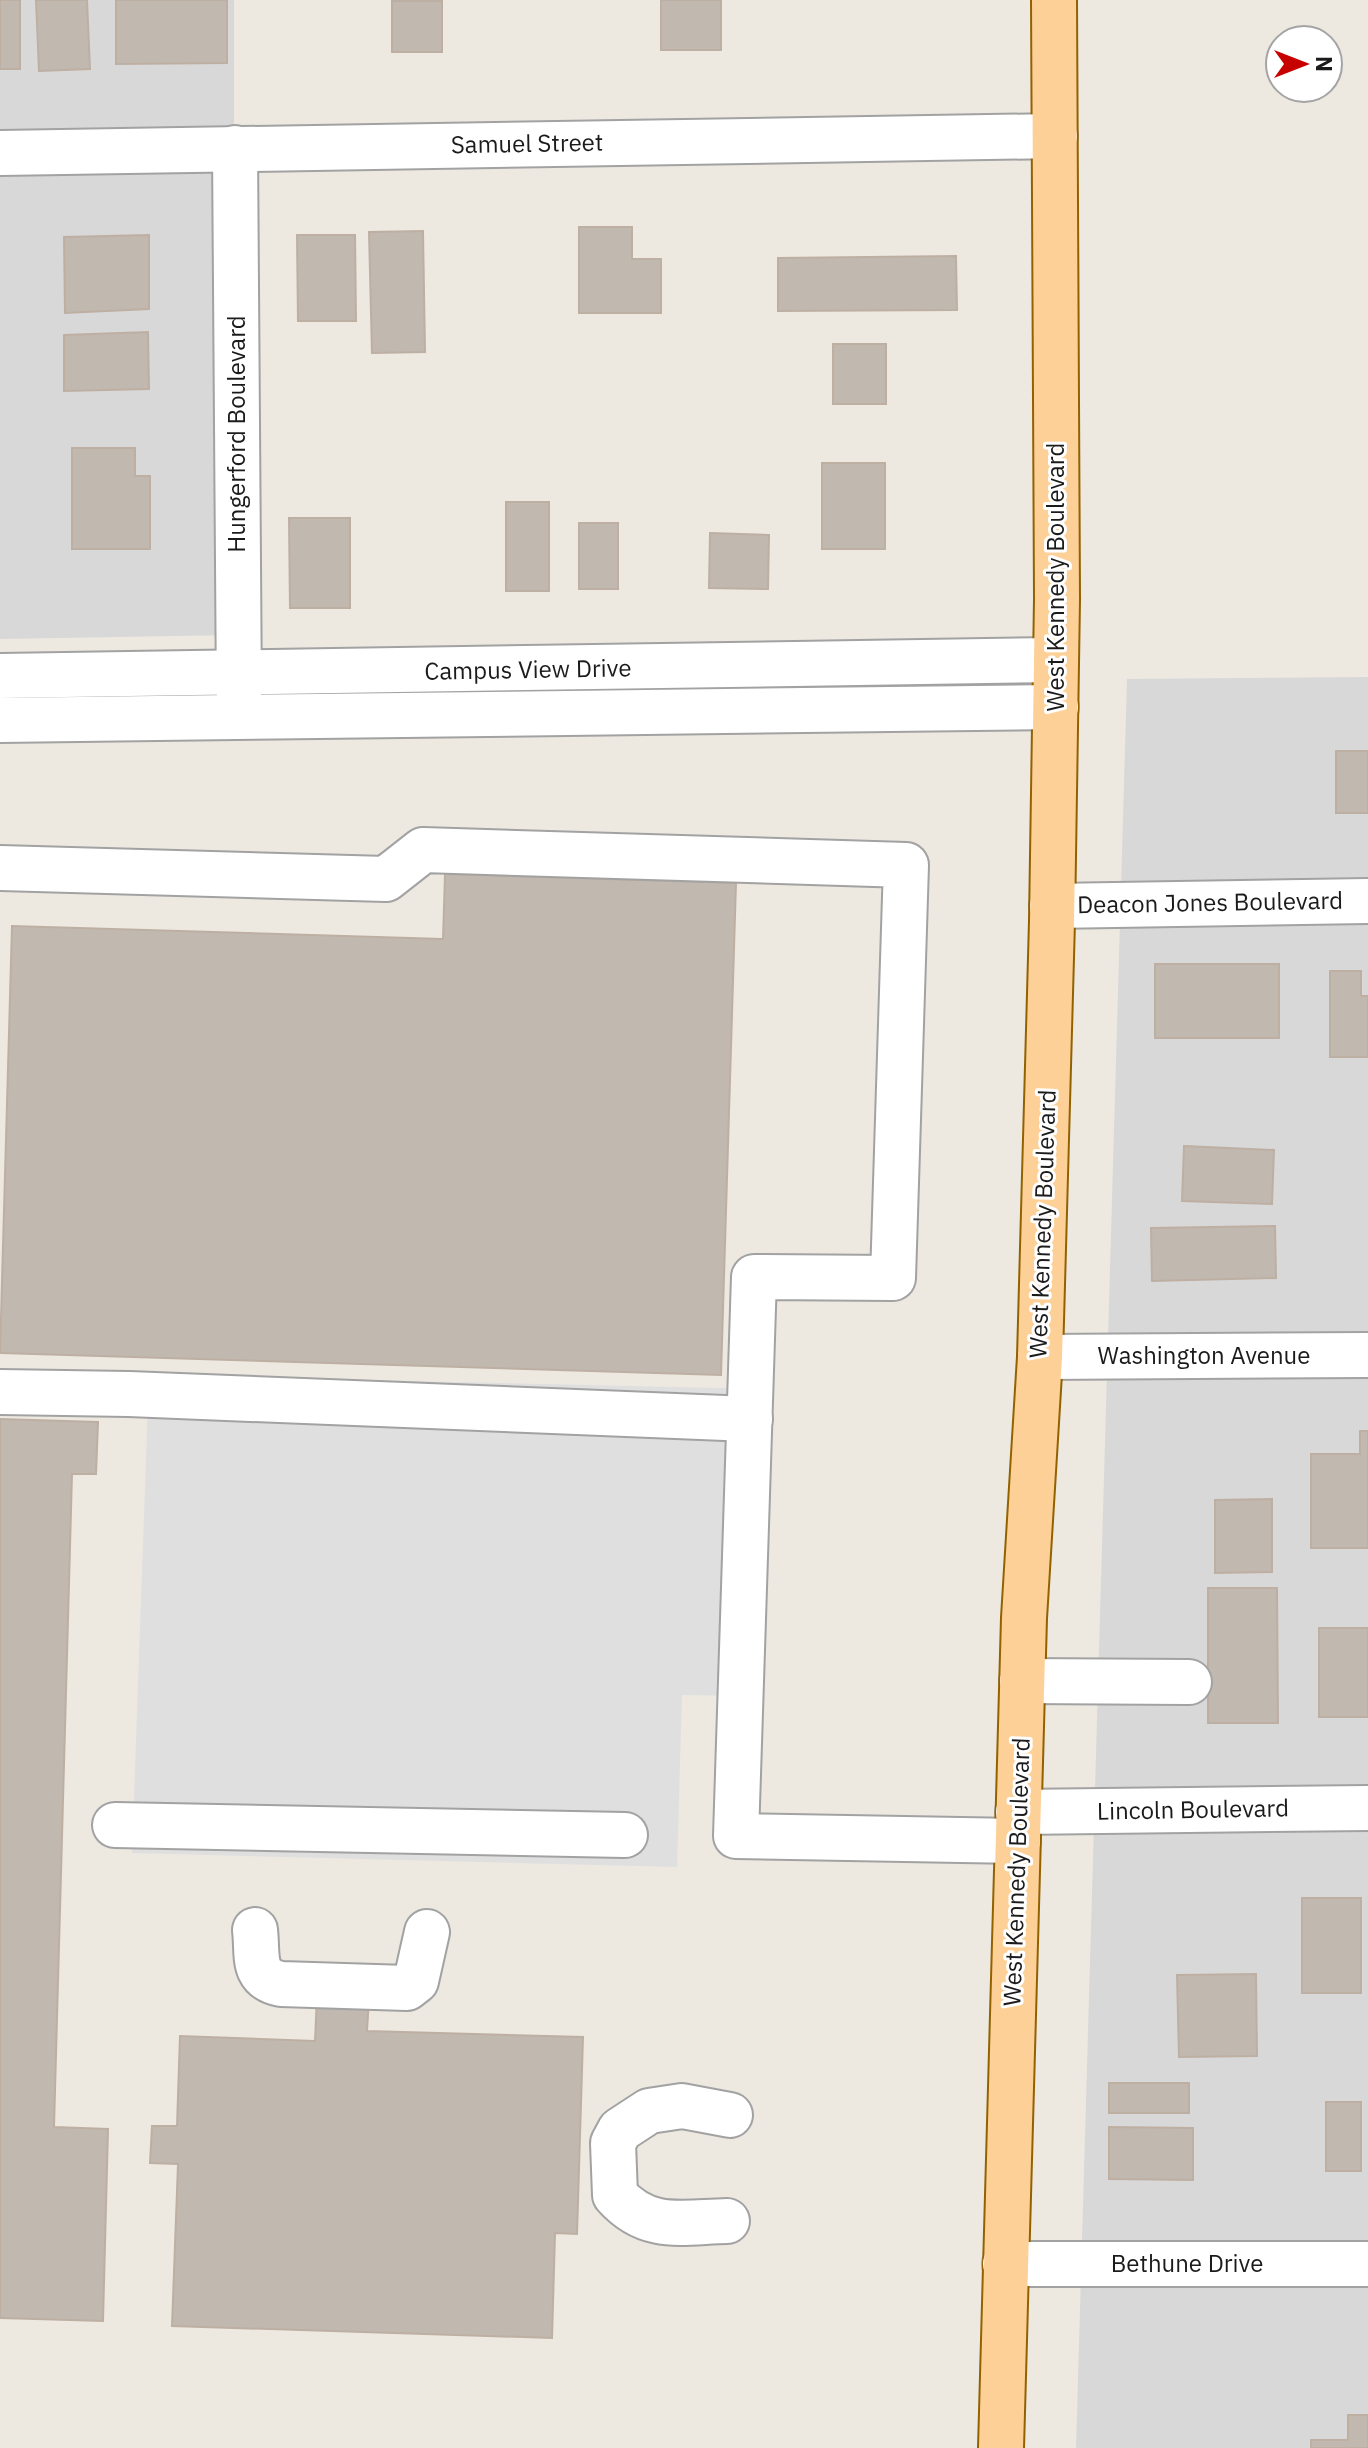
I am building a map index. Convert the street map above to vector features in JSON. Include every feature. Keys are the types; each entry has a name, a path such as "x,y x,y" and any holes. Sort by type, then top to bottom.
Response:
{"main road":[{"name":"West Kennedy Boulevard","path":"1001,2448 1022,1681 1040,1357 1052,906 1056,707 1054,0"}],"street":[{"name":"Samuel Street","path":"0,153 1055,136"},
{"name":"Hungerford Boulevard","path":"235,148 239,719"},
{"name":"Campus View Drive","path":"0,676 1056,660"},
{"name":"Campus View Drive","path":"0,720 1056,707"},
{"path":"0,868 386,879 423,850 906,865 893,1278 754,1277 750,1419 129,1394 0,1392"},
{"name":"Deacon Jones Boulevard","path":"1052,906 1368,901"},
{"name":"Washington Avenue","path":"1040,1357 1368,1355"},
{"name":"Lincoln Boulevard","path":"750,1419 736,1836 1018,1826 1368,1808"},
{"path":"1022,1681 1097,1684 1189,1682"},
{"path":"115,1825 625,1835"},
{"path":"255,1930 260,1974 268,1981 407,1988 416,1981 427,1932"},
{"path":"727,2221 656,2222 629,2210 615,2195 613,2143 620,2130 649,2111 682,2106 730,2115"},
{"name":"Bethune Drive","path":"1005,2264 1368,2264"}],"shaded area":[{"path":"0,0 234,0 234,635 0,639"},
{"path":"1368,677 1368,2448 1076,2448 1127,679"},
{"path":"149,1375 763,1389 753,1696 682,1695 677,1867 132,1853"}],"building":[{"path":"0,0 20,0 20,69 0,69"},
{"path":"36,0 87,0 90,69 39,71"},
{"path":"116,0 227,0 227,63 116,64"},
{"path":"661,0 721,0 721,50 661,50"},
{"path":"392,1 442,1 442,52 392,52"},
{"path":"579,227 632,227 632,259 661,259 661,313 579,313"},
{"path":"423,231 425,352 372,353 369,232"},
{"path":"149,235 149,309 65,313 64,237"},
{"path":"297,235 355,235 356,321 298,321"},
{"path":"956,256 957,310 778,311 778,258"},
{"path":"148,332 149,389 64,391 64,335"},
{"path":"833,344 886,344 886,404 833,404"},
{"path":"72,448 135,448 135,476 150,476 150,549 72,549"},
{"path":"822,463 885,463 885,549 822,549"},
{"path":"506,502 549,502 549,591 506,591"},
{"path":"289,518 350,518 350,608 290,608"},
{"path":"579,523 618,523 618,589 579,589"},
{"path":"710,533 769,535 768,589 709,588"},
{"path":"1336,751 1368,751 1368,813 1336,813"},
{"path":"445,874 736,883 721,1375 0,1353 12,926 443,939"},
{"path":"1155,964 1279,964 1279,1038 1155,1038"},
{"path":"1330,971 1361,971 1361,996 1368,996 1368,1057 1330,1057"},
{"path":"1184,1146 1274,1150 1272,1204 1182,1201"},
{"path":"1275,1226 1276,1278 1152,1281 1151,1228"},
{"path":"0,1419 98,1422 96,1474 72,1474 54,2127 108,2129 103,2321 0,2318"},
{"path":"1360,1431 1368,1431 1368,1548 1311,1548 1311,1454 1360,1454"},
{"path":"1272,1499 1272,1572 1215,1573 1215,1500"},
{"path":"1208,1588 1277,1588 1278,1723 1208,1723"},
{"path":"1319,1628 1368,1628 1368,1717 1319,1717"},
{"path":"1302,1898 1361,1898 1361,1993 1302,1993"},
{"path":"1256,1974 1257,2056 1179,2057 1177,1975"},
{"path":"317,1996 369,1998 367,2031 583,2037 577,2234 555,2233 552,2338 172,2326 178,2164 150,2163 152,2126 177,2126 180,2036 315,2041"},
{"path":"1109,2083 1189,2083 1189,2113 1109,2113"},
{"path":"1326,2102 1361,2102 1361,2171 1326,2171"},
{"path":"1109,2127 1193,2128 1193,2180 1109,2179"},
{"path":"1348,2415 1368,2415 1368,2448 1311,2448 1311,2440 1348,2440"}]}
